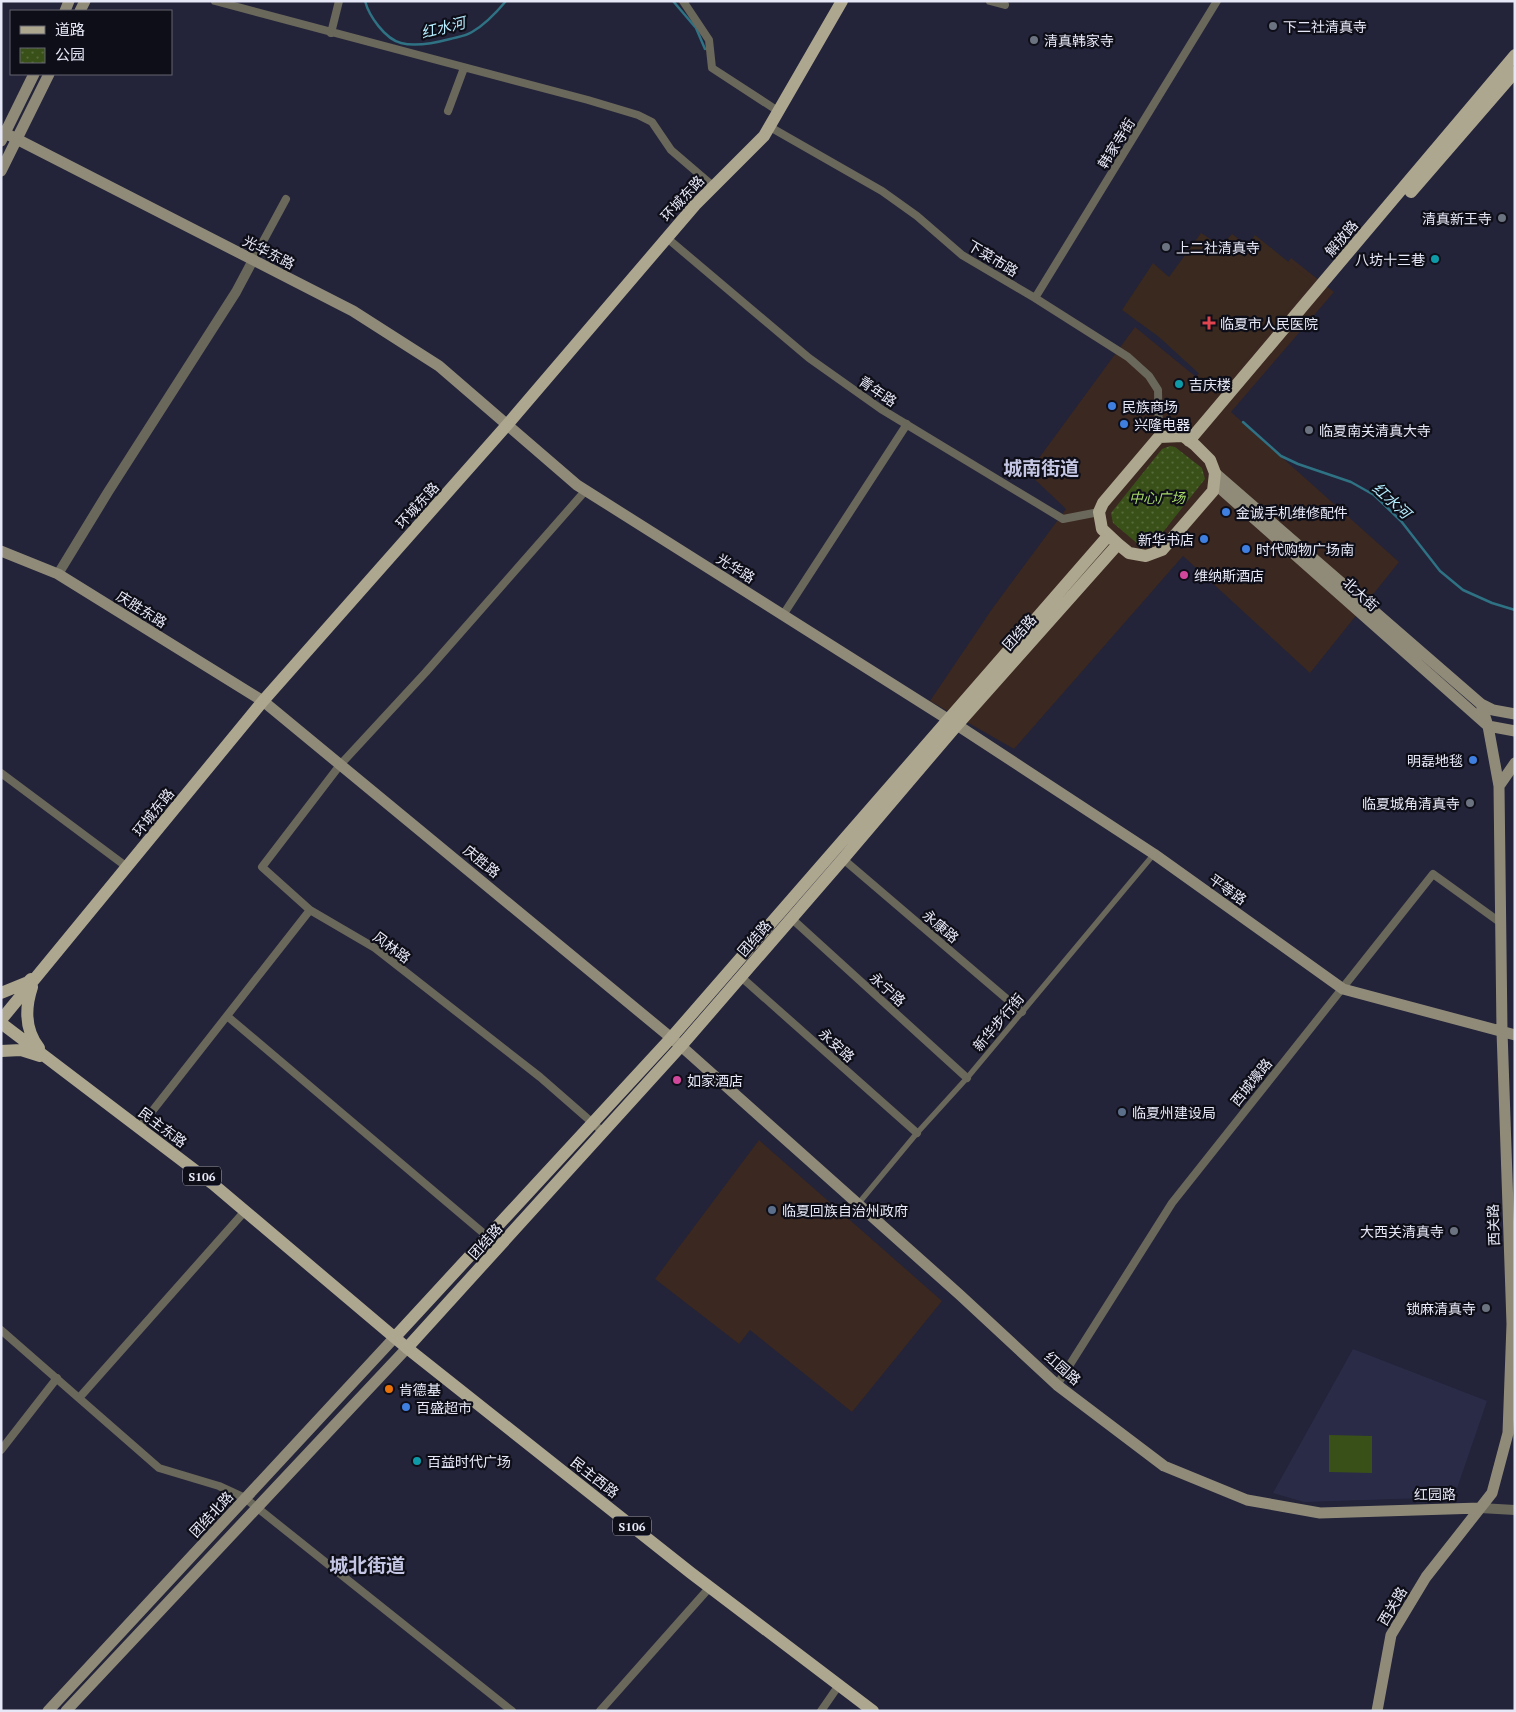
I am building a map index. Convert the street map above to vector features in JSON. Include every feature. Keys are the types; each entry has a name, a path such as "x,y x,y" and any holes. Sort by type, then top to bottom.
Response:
{"main road":[{"name":"环城东路","path":"1,1022 263,701 507,425 695,205 764,136 842,1"},
{"name":"解放路","path":"1192,443 1515,55"},
{"name":"解放路","path":"1192,443 1515,72"},
{"path":"3,135 33,75"},
{"path":"1,171 49,75"},
{"name":"光华东路","path":"3,135 17,140 353,311 439,366 507,425"},
{"name":"光华路","path":"507,425 586,490 953,722"},
{"path":"1182,436 1192,443 1210,460 1215,478 1213,491 1162,550 1146,556 1129,553 1102,529 1099,512 1103,503 1159,438 1182,436"},
{"name":"北大街","path":"1215,478 1482,704"},
{"name":"北大街","path":"1215,478 1488,726"},
{"name":"团结路","path":"408,1348 603,1132 676,1042 1113,540"},
{"name":"庆胜东路","path":"1,551 58,574 263,701"},
{"name":"庆胜路","path":"263,701 676,1042"},
{"path":"1482,704 1493,710 1515,714"},
{"name":"西关路","path":"1377,1711 1391,1635 1426,1577 1492,1493 1508,1433 1512,1324 1502,1032 1499,786 1482,704"},
{"name":"团结路","path":"395,1337 593,1123 740,976 843,859 953,722"},
{"name":"平等路","path":"953,722 1154,854 1343,989 1515,1035"},
{"path":"1488,726 1515,731"},
{"path":"1499,786 1515,763"},
{"path":"1,993 28,982 46,966"},
{"path":"46,966 34,982 27,1001 27,1022 34,1042 47,1058"},
{"name":"民主东路","path":"1,1022 245,1210 395,1337"},
{"name":"红园路","path":"676,1042 1057,1385 1164,1466 1247,1500 1320,1513 1480,1508"},
{"path":"1,1051 21,1050 47,1058"},
{"name":"民主西路","path":"395,1337 710,1587 873,1711"},
{"name":"团结北路","path":"48,1711 395,1337"},
{"name":"团结北路","path":"66,1711 408,1348"}],"street":[{"path":"215,1 588,100 645,119 652,122 671,150 713,186"},
{"path":"331,33 339,1"},
{"path":"683,1 710,40 712,68 778,112"},
{"path":"990,1 1005,5"},
{"name":"韩家寺街","path":"1035,298 1218,1"},
{"path":"448,111 464,68"},
{"name":"下菜市路","path":"770,127 882,191 917,216 962,255 1035,298 1128,357 1149,376 1158,390 1159,438"},
{"path":"58,574 236,292 286,198"},
{"name":"青年路","path":"667,238 809,358 881,408 1063,519 1099,512"},
{"path":"783,615 907,424"},
{"path":"340,765 426,672 586,490"},
{"name":"风林路","path":"340,765 262,867 310,910 375,948 540,1077 603,1132"},
{"path":"1,774 127,867"},
{"name":"新华步行街","path":"858,1204 917,1133 967,1078 1154,854"},
{"name":"永康路","path":"843,859 1022,1012"},
{"name":"西城壕路","path":"1057,1385 1172,1203 1433,874 1501,923"},
{"path":"139,1128 310,910"},
{"name":"永宁路","path":"791,918 967,1078"},
{"name":"永安路","path":"740,976 917,1133"},
{"path":"227,1016 488,1237"},
{"path":"79,1398 245,1210"},
{"path":"1,1330 159,1468 219,1486 245,1498 512,1711"},
{"path":"1,1450 57,1378"},
{"name":"红园路","path":"1480,1508 1515,1510"},
{"path":"600,1711 710,1587"},
{"path":"821,1711 839,1685"}],"shaded area":[{"name":"临夏市人民医院","path":"1201,233 1221,246 1232,234 1247,245 1255,235 1312,281 1219,392 1159,337 1122,310 1153,263 1169,277"},
{"path":"1291,258 1334,292 1231,412 1399,562 1310,673 1183,556 1014,749 930,701 992,609 1066,509 1028,473 1135,327 1196,377"},
{"name":"临夏回族自治州政府","path":"759,1140 942,1301 852,1412 750,1330 739,1344 655,1279"},
{"path":"1353,1349 1487,1401 1454,1497 1304,1502 1273,1493"}],"green space":[{"name":"中心广场","path":"1170,446 1175,447 1202,468 1205,479 1152,546 1145,547 1138,544 1113,523 1111,513 1162,449"},
{"path":"1329,1435 1372,1436 1372,1473 1329,1472"}],"waterway":[{"name":"红水河","path":"365,1 374,20 389,37 395,41 413,45 438,42 470,33 486,22 506,1"},
{"name":"红水河","path":"673,1 696,28 705,49"},
{"name":"红水河","path":"1243,422 1281,456 1298,464 1351,482 1374,495 1401,521 1440,571 1463,590 1492,603 1515,610"}],"place":[{"name":"下二社清真寺","path":"1273,26"},
{"name":"清真韩家寺","path":"1034,40"},
{"name":"清真新王寺","path":"1502,218"},
{"name":"上二社清真寺","path":"1166,247"},
{"name":"八坊十三巷","path":"1435,259"},
{"name":"临夏市人民医院","path":"1209,323"},
{"name":"吉庆楼","path":"1179,384"},
{"name":"民族商场","path":"1112,406"},
{"name":"兴隆电器","path":"1124,424"},
{"name":"临夏南关清真大寺","path":"1309,430"},
{"name":"金诚手机维修配件","path":"1226,512"},
{"name":"新华书店","path":"1204,539"},
{"name":"时代购物广场南","path":"1246,549"},
{"name":"维纳斯酒店","path":"1184,575"},
{"name":"明磊地毯","path":"1473,760"},
{"name":"临夏城角清真寺","path":"1470,803"},
{"name":"如家酒店","path":"677,1080"},
{"name":"临夏州建设局","path":"1122,1112"},
{"name":"临夏回族自治州政府","path":"772,1210"},
{"name":"大西关清真寺","path":"1454,1231"},
{"name":"锁麻清真寺","path":"1486,1308"},
{"name":"肯德基","path":"389,1389"},
{"name":"百盛超市","path":"406,1407"},
{"name":"百益时代广场","path":"417,1461"}],"district":[{"name":"城南街道","path":"1041,467"},
{"name":"城北街道","path":"367,1564"}]}
